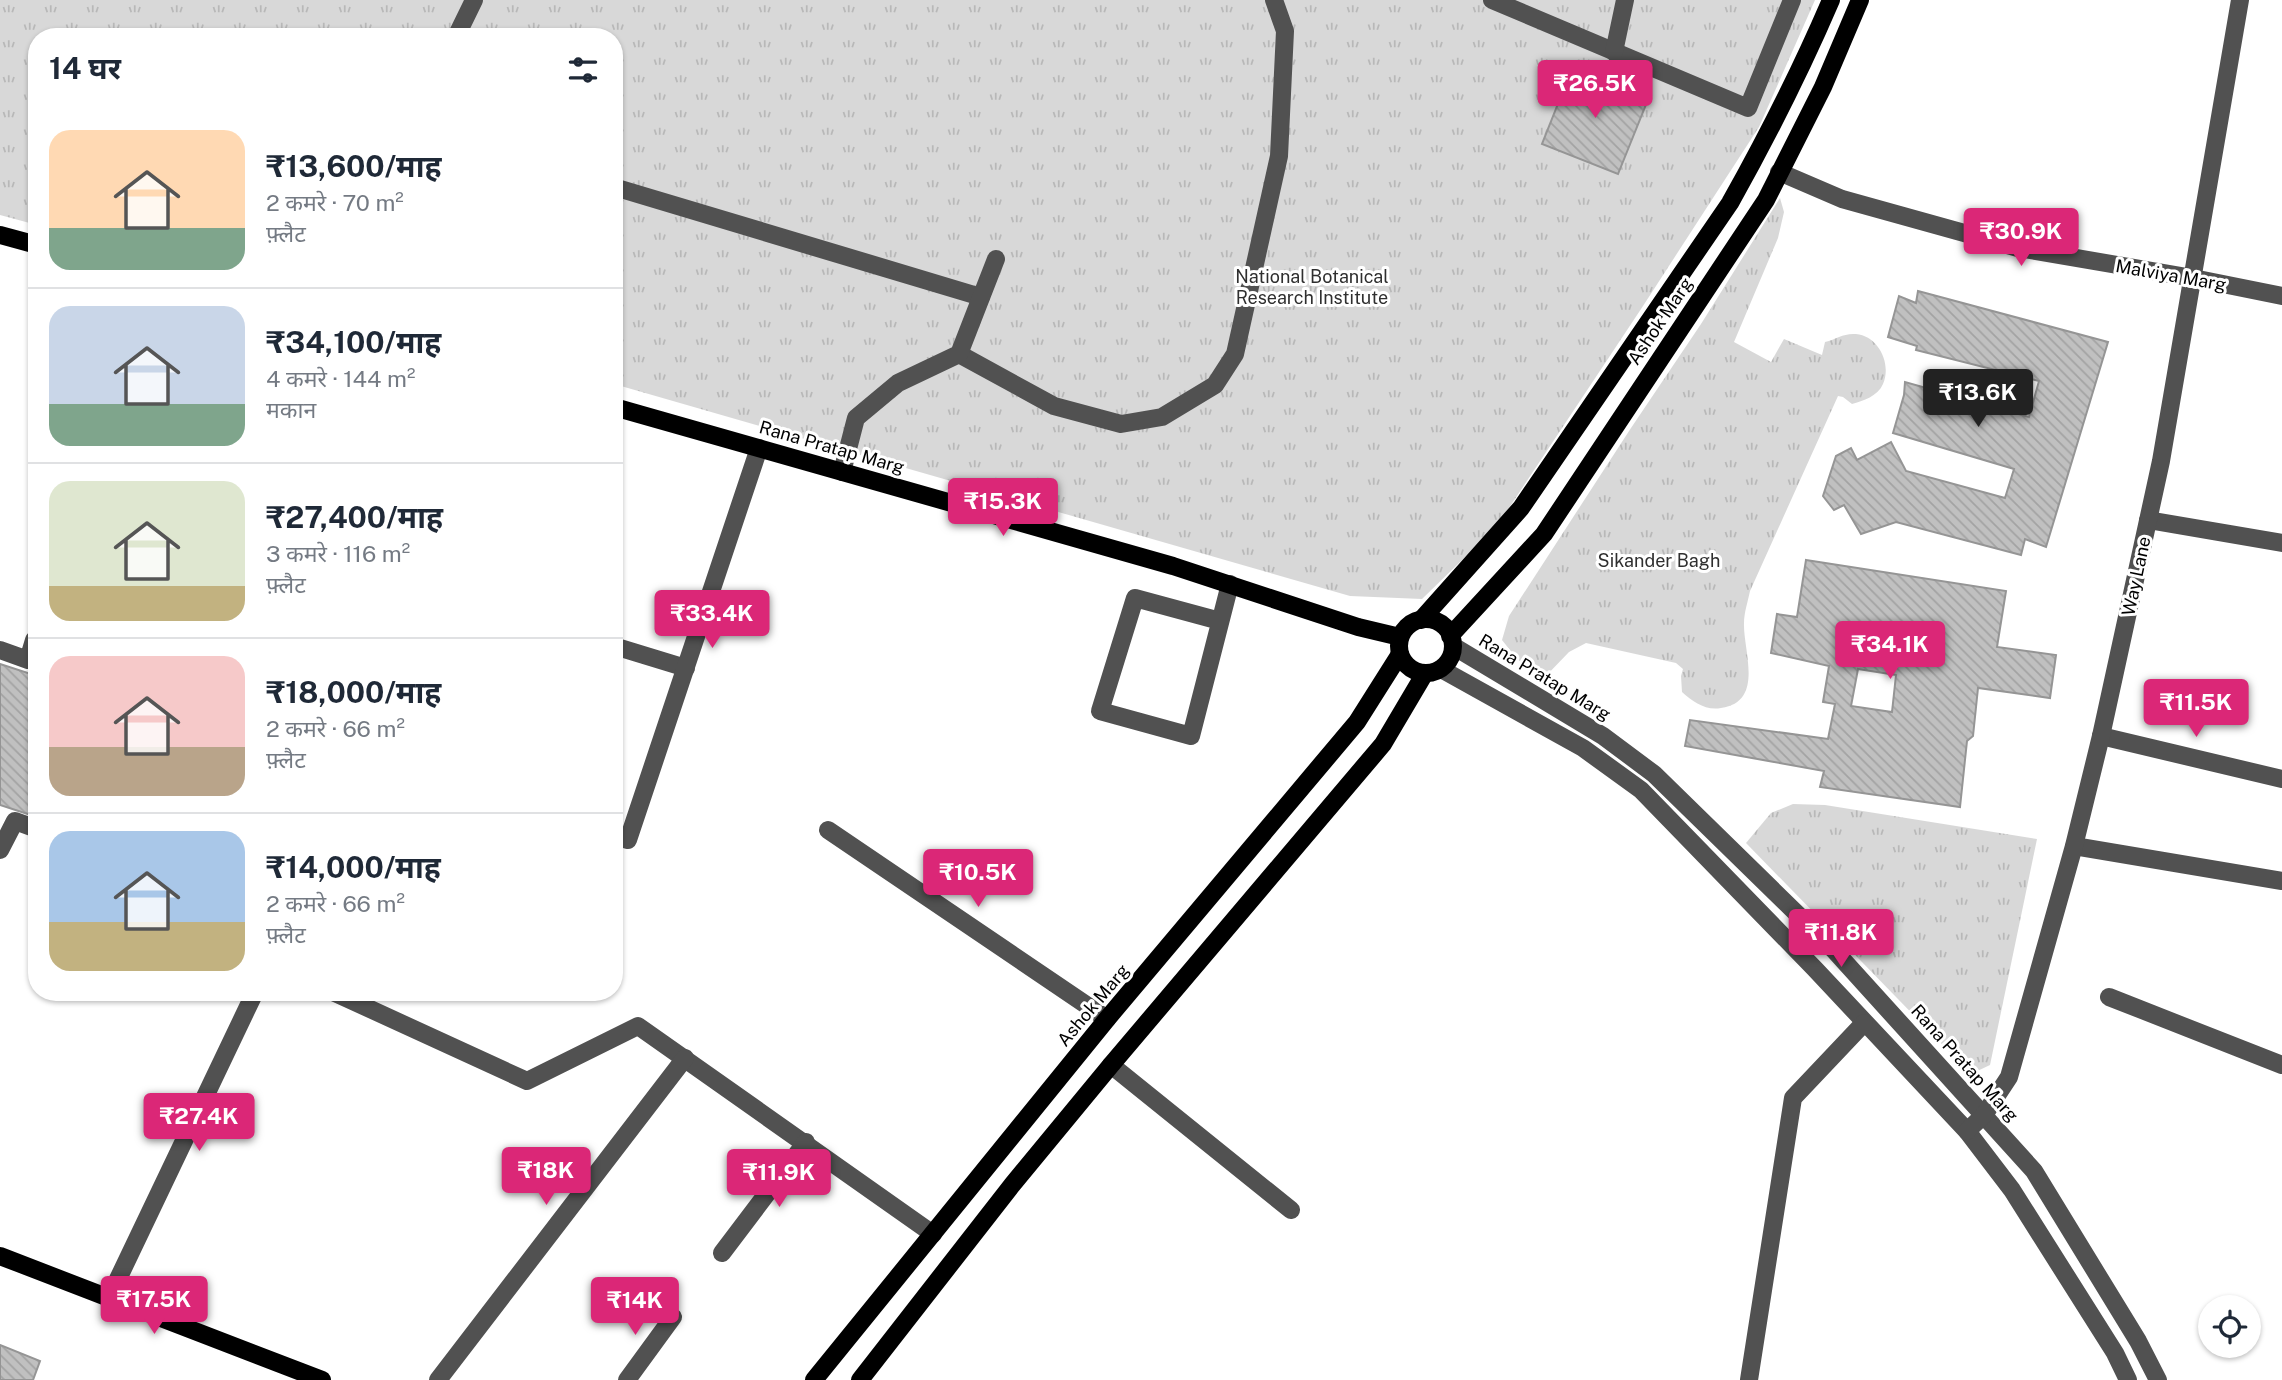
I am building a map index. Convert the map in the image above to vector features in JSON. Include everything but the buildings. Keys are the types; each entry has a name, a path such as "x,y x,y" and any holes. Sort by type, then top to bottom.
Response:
{"main road":[{"name":"Ashok Marg","path":"1420,620 1521,508 1730,203 1811,46 1831,0"},
{"name":"Ashok Marg","path":"1452,641 1544,534 1766,200 1823,87 1860,0"},
{"path":"0,235 28,243"},
{"name":"Rana Pratap Marg","path":"623,410 1230,584 1358,627 1400,646"},
{"path":"860,1380 1012,1185 1383,744 1433,671 1451,655 1452,641 1446,629 1430,620 1420,620 1412,624 1400,646 1409,668 1433,671"},
{"name":"Ashok Marg","path":"814,1380 1107,1019 1357,722 1400,646"},
{"path":"0,1256 322,1380"}],"street":[{"path":"460,28 474,0"},
{"path":"959,355 1054,406 1121,424 1162,417 1215,385 1235,355 1279,156 1285,31 1274,0"},
{"path":"1492,0 1774,120"},
{"path":"1614,52 1625,0"},
{"path":"1748,108 1792,0"},
{"name":"Way Lane","path":"1967,1131 1984,1115 2009,1077 2074,846 2101,736 2161,461 2241,0"},
{"name":"Malviya Marg","path":"1779,173 1843,199 2018,248 2282,296"},
{"path":"623,190 981,297"},
{"path":"842,472 856,418 898,383 959,355 996,259"},
{"path":"623,839 628,840 759,448"},
{"path":"2148,520 2282,543"},
{"path":"1220,621 1135,598 1100,711 1191,736 1230,584"},
{"name":"Rana Pratap Marg","path":"1452,641 1603,736 1654,774 1833,949 2034,1171 2138,1340 2158,1380"},
{"path":"623,649 686,668"},
{"path":"0,650 28,660"},
{"path":"1433,671 1583,748 1640,790 1967,1131 2012,1190 2115,1353 2128,1380"},
{"path":"2101,736 2282,779"},
{"path":"0,850 15,821 28,826"},
{"path":"828,830 1107,1019"},
{"path":"2074,846 2282,881"},
{"path":"2109,997 2282,1065"},
{"path":"109,1298 251,1001"},
{"path":"353,1001 527,1081 638,1026 933,1234"},
{"path":"1749,1380 1793,1097 1864,1023"},
{"path":"438,1380 685,1058"},
{"path":"1111,1065 1291,1210"},
{"path":"722,1253 806,1142"},
{"path":"628,1380 673,1317"}],"green space":[{"name":"National Botanical Research Institute","path":"0,0 1815,0 1759,127 1643,306 1497,526 1422,599 1350,596 623,387 623,28 28,28 28,223 0,215"},
{"name":"Sikander Bagh","path":"1780,198 1784,212 1778,238 1734,342 1771,362 1784,339 1822,355 1825,342 1856,334 1877,345 1886,368 1883,384 1874,395 1852,404 1838,396 1750,591 1744,623 1749,673 1743,696 1735,704 1715,709 1705,707 1682,692 1683,669 1676,663 1586,643 1569,652 1543,679 1517,659 1502,640 1509,616 1701,324"},
{"path":"1793,804 1825,805 2037,839 1990,1065 1971,1074 1746,843 1771,813"}]}
